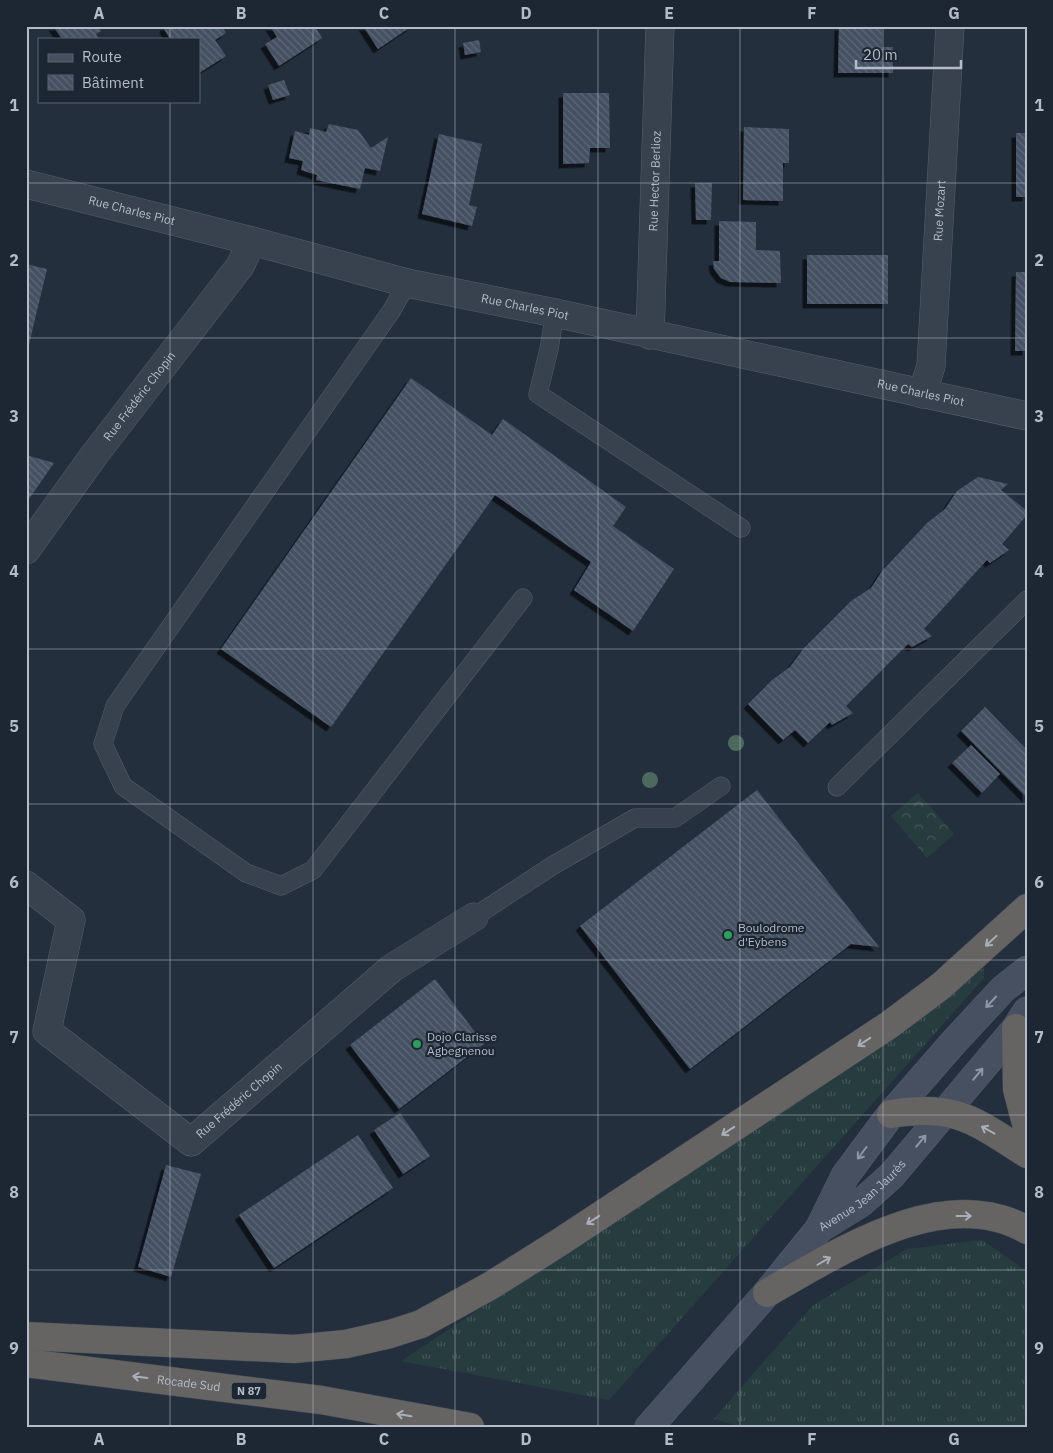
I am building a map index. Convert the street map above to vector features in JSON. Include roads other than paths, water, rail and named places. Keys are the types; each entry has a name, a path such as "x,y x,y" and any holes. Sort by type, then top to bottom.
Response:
{"highway":[{"path":"26,1336 294,1349 346,1344 390,1334 421,1324 490,1286 560,1242 889,1025 940,986 1027,908"},
{"path":"1022,1020 1017,1089 1027,1127"},
{"path":"891,1114 920,1109 946,1111 960,1115 990,1130 1027,1154"},
{"path":"766,1293 844,1250 888,1229 915,1221 940,1216 984,1216 1027,1230"},
{"name":"Rocade Sud","path":"26,1363 321,1400 470,1427"}],"main road":[{"path":"819,1229 845,1176 891,1114 1003,989 1027,970"},
{"name":"Avenue Jean Jaurès","path":"648,1427 766,1293 819,1229 861,1203 892,1175 1022,1020"}],"street":[{"name":"Rue Hector Berlioz","path":"650,335 660,26"},
{"name":"Rue Mozart","path":"922,394 932,366 950,26"},
{"name":"Rue Charles Piot","path":"26,184 252,241 406,283 873,381 922,394 1027,416"},
{"name":"Rue Frédéric Chopin","path":"26,550 95,454 240,266 252,241"},
{"name":"Rue Frédéric Chopin","path":"26,885 71,920 47,1031 190,1142 392,968 474,917"}],"lane":[{"path":"406,283 392,310 115,706 103,744 123,786 246,873 281,886 313,870 523,598"},
{"path":"555,313 549,349 538,394 741,528"},
{"path":"837,787 1027,600"},
{"path":"474,917 552,866 635,818 675,818 721,786"}],"place":[{"name":"Boulodrome d'Eybens","path":"728,935"},
{"name":"Dojo Clarisse Agbegnenou","path":"417,1044"}]}
